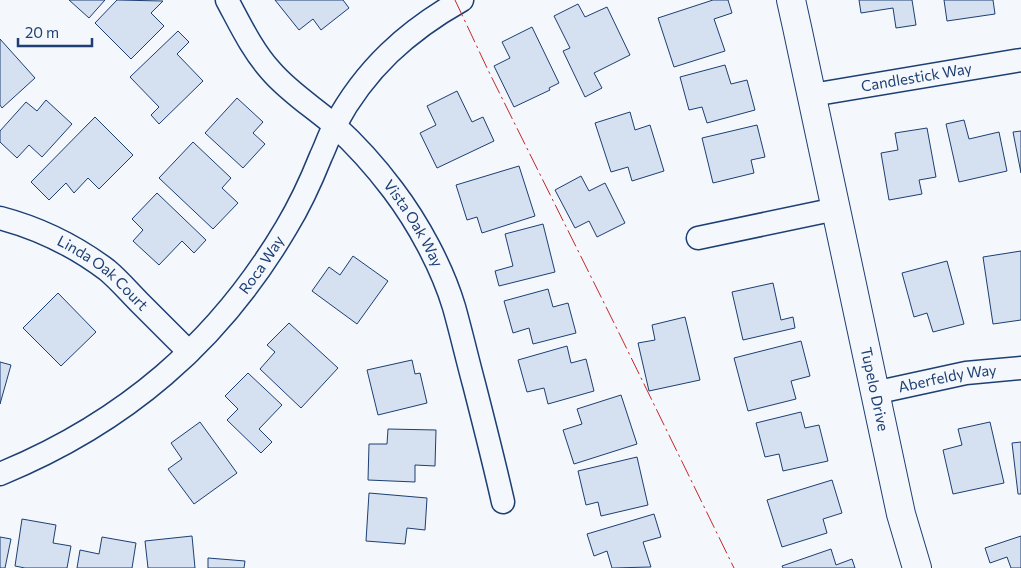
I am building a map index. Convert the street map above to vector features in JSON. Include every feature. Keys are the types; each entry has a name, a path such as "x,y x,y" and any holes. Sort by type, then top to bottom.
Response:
{"street":[{"name":"Vista Oak Way","path":"227,0 250,42 269,69 283,84 334,126 364,155 392,189 417,226 437,264 453,305 503,502"},
{"name":"Roca Way","path":"0,474 32,461 85,433 135,399 189,352 216,324 254,278 287,227 306,192 334,126 356,91 381,61 409,34 462,0"},
{"name":"Tupelo Drive","path":"791,0 900,514 917,568"},
{"name":"Candlestick Way","path":"812,95 1021,60"},
{"path":"698,238 836,209"},
{"name":"Linda Oak Court","path":"0,218 18,222 59,240 108,271 189,352"},
{"name":"Aberfeldy Way","path":"874,393 966,373 1021,368"}],"building":[{"path":"69,0 105,0 89,18"},
{"path":"117,0 163,1 151,13 164,26 131,59 95,23"},
{"path":"275,0 343,0 349,8 321,30 313,19 299,30"},
{"path":"713,0 728,0 732,13 714,19 725,51 674,67 658,18"},
{"path":"859,0 912,0 916,25 896,28 893,8 861,13"},
{"path":"944,0 993,0 995,14 947,21"},
{"path":"578,4 585,17 607,7 630,55 594,73 602,88 585,97 563,51 570,48 554,16"},
{"path":"532,27 559,83 549,88 550,90 514,107 494,66 510,58 502,42"},
{"path":"178,31 189,42 177,54 203,81 159,124 151,115 159,107 130,77"},
{"path":"0,39 35,78 2,108 0,105"},
{"path":"725,65 731,84 747,80 755,110 707,123 702,107 689,110 680,77"},
{"path":"457,91 472,122 483,117 494,141 437,168 420,133 436,125 427,106"},
{"path":"237,98 263,122 253,133 265,144 243,168 205,133"},
{"path":"46,100 72,124 42,157 29,145 17,158 0,142 0,131 26,102 37,111"},
{"path":"630,112 635,130 650,125 664,171 632,181 628,167 611,172 595,123"},
{"path":"95,117 133,155 99,189 88,178 74,193 66,183 49,200 31,182"},
{"path":"964,120 969,139 999,132 1007,171 959,182 946,124"},
{"path":"757,125 765,157 751,160 754,173 713,183 702,138"},
{"path":"927,128 936,177 919,180 922,194 889,200 881,153 898,150 895,133"},
{"path":"1021,131 1021,173 1013,132"},
{"path":"193,142 231,178 222,188 238,203 213,229 159,178"},
{"path":"519,166 535,216 482,233 477,217 467,220 456,185"},
{"path":"581,176 589,191 605,183 625,223 597,237 589,221 575,228 555,190"},
{"path":"157,193 206,240 194,253 182,241 159,265 133,241 143,230 132,219"},
{"path":"543,224 555,272 499,286 495,271 513,266 505,234"},
{"path":"1021,251 1021,320 993,324 983,257"},
{"path":"353,256 388,281 357,324 312,291 329,267 340,275"},
{"path":"947,261 964,324 933,332 927,313 914,317 902,273"},
{"path":"773,283 781,320 793,317 795,328 743,340 732,292"},
{"path":"548,289 553,307 568,303 576,333 533,344 529,328 513,333 504,301"},
{"path":"58,293 96,332 61,366 23,328"},
{"path":"685,317 700,380 649,391 638,343 655,340 652,325"},
{"path":"289,323 338,368 301,408 260,369 275,352 267,345"},
{"path":"801,341 810,376 791,381 796,399 748,411 734,358"},
{"path":"567,346 571,363 586,359 594,391 548,404 544,388 527,392 518,360"},
{"path":"412,360 415,374 420,373 427,403 378,415 367,370"},
{"path":"0,362 11,365 0,404"},
{"path":"248,373 282,405 259,429 272,442 261,453 227,420 238,409 225,396"},
{"path":"621,395 637,444 574,464 563,430 582,424 577,409"},
{"path":"801,412 805,428 819,425 828,461 783,471 779,454 765,457 756,423"},
{"path":"200,422 237,473 194,504 168,469 182,459 171,443"},
{"path":"990,422 1004,483 953,494 943,450 962,445 958,429"},
{"path":"388,429 436,430 435,466 415,465 415,482 368,480 369,444 387,444"},
{"path":"1021,442 1021,494 1018,494 1012,443"},
{"path":"637,457 648,505 601,516 598,502 586,505 578,471"},
{"path":"832,480 842,513 823,519 827,533 782,547 767,500"},
{"path":"369,493 427,498 425,530 407,528 405,544 366,541"},
{"path":"654,514 661,537 643,542 651,567 612,568 607,551 594,556 587,534"},
{"path":"22,519 56,525 53,543 71,546 67,568 25,568 15,566"},
{"path":"192,536 195,568 148,568 145,541"},
{"path":"1021,536 1021,568 1011,568 1007,557 990,563 985,548"},
{"path":"0,537 11,539 5,568 0,568"},
{"path":"102,537 136,543 132,568 77,568 80,550 99,554"},
{"path":"831,549 836,565 852,559 855,568 783,568 782,566"},
{"path":"208,558 245,561 244,568 208,568"}],"power":[{"path":"455,0 734,568"}]}
